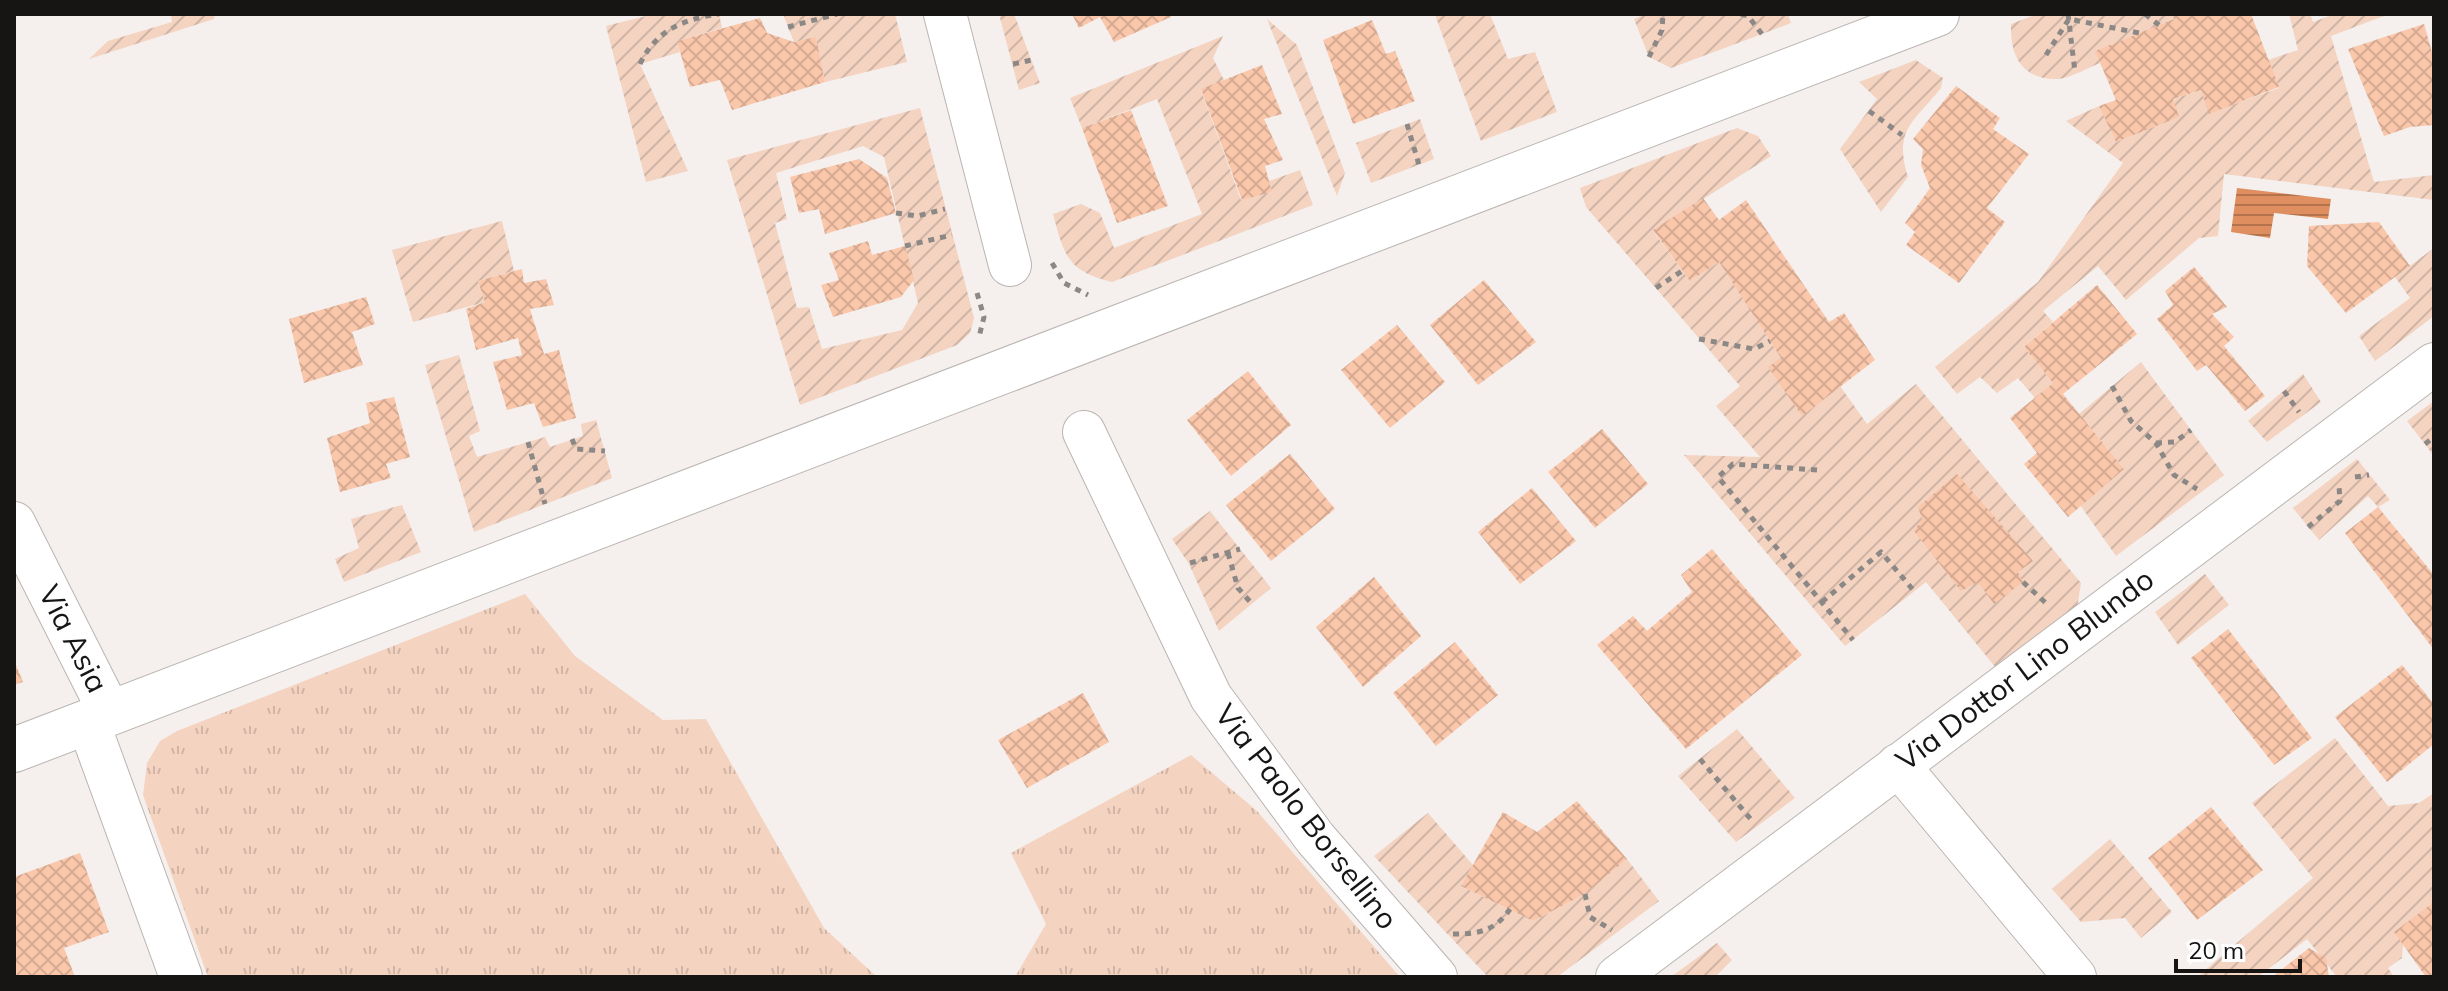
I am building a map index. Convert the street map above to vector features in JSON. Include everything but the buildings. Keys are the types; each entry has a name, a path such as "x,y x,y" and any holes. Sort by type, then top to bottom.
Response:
{"main road":[{"path":"14,750 1937,14"}],"street":[{"path":"945,14 1010,265"},
{"name":"Via Dottor Lino Blundo","path":"1617,977 2434,364"},
{"name":"Via Paolo Borsellino","path":"1084,432 1211,697 1315,838 1436,977"},
{"name":"Via Asia","path":"14,523 99,718 181,977"},
{"path":"1898,765 2075,977"}],"path":[{"path":"640,64 648,46 668,28 692,18 719,14"},
{"path":"788,27 837,14"},
{"path":"1649,57 1662,30 1663,14"},
{"path":"1741,14 1748,16 1762,34"},
{"path":"2145,14 2159,25"},
{"path":"2069,17 2139,33"},
{"path":"2046,55 2069,17"},
{"path":"2069,17 2075,72"},
{"path":"1013,64 1032,60"},
{"path":"1869,111 1902,135"},
{"path":"1407,124 1419,165"},
{"path":"896,213 917,216 945,209"},
{"path":"905,246 952,235"},
{"path":"1656,288 1682,271"},
{"path":"1699,339 1754,349 1770,341"},
{"path":"2112,386 2131,421 2156,443 2174,475 2201,492"},
{"path":"2284,391 2302,416"},
{"path":"2156,443 2175,442 2191,430"},
{"path":"2425,444 2434,437"},
{"path":"572,439 576,449 605,451"},
{"path":"528,442 545,504"},
{"path":"1817,470 1733,464 1718,477 1853,640"},
{"path":"2308,527 2340,501 2339,473"},
{"path":"2347,475 2369,475"},
{"path":"1189,564 1240,549"},
{"path":"1822,602 1881,552 1914,591"},
{"path":"1228,553 1238,588 1252,604"},
{"path":"1700,759 1757,826"},
{"path":"1585,894 1590,917 1617,932"},
{"path":"1448,934 1479,934 1501,923 1510,909"}],"green space":[{"path":"171,14 215,14 214,19 89,59 108,41 172,22"},
{"path":"654,14 719,14 722,28 677,41 680,52 640,64 688,171 646,182 606,26"},
{"path":"783,14 895,14 907,62 825,82 816,38 794,42"},
{"path":"999,14 1014,14 1040,83 1019,90"},
{"path":"1490,14 1508,59 1535,52 1557,112 1481,141 1435,15"},
{"path":"1646,14 1788,14 1791,23 1671,68 1649,57 1634,19"},
{"path":"2037,14 2172,14 2174,19 2096,51 2100,63 2058,79 2045,78 2027,70 2020,64 2013,46 2011,24"},
{"path":"2289,14 2310,14 2313,22 2335,14 2389,14 2331,36 2374,182 2434,175 2434,200 2224,174 2218,236 2199,238 2126,300 2098,266 2043,311 2053,322 2024,347 2053,383 2035,398 2018,378 1997,393 1980,377 1957,394 1935,367 2038,282 2123,163 2066,121 2099,106 2116,142 2178,117 2173,99 2201,90 2210,113 2279,88 2268,60 2298,50"},
{"path":"1267,19 1297,45 1345,173 1337,196"},
{"path":"1223,36 1213,58 1224,80 1201,90 1241,200 1272,192 1269,181 1300,170 1313,205 1112,282 1085,272 1065,251 1053,214 1081,204 1100,213 1114,248 1202,214 1157,99 1082,128 1070,98"},
{"path":"1916,60 1943,78 1941,88 1908,128 1903,148 1908,177 1881,212 1840,149 1877,99 1859,82"},
{"path":"920,108 974,318 970,333 957,345 800,405 727,160","holes":["863,146 884,157 918,303 902,330 822,349 809,307 797,308 775,223 787,219 776,173"]},
{"path":"1420,119 1434,159 1371,183 1356,143"},
{"path":"1737,128 1758,136 1771,156 1653,231 1690,281 1719,262 1781,358 1840,386 1867,424 1916,384 2081,583 2075,621 1996,668 1926,582 1845,646 1684,455 1760,457 1716,406 1740,386 1586,207 1580,188"},
{"path":"502,221 514,271 478,281 485,302 413,322 392,250"},
{"path":"2434,248 2434,316 2375,361 2359,336 2410,298 2395,277"},
{"path":"459,355 480,431 469,436 477,457 545,437 550,447 583,436 581,424 596,420 612,478 474,532 425,365"},
{"path":"2141,362 2224,475 2116,556 2080,505 2124,469 2079,414"},
{"path":"2303,374 2321,402 2267,442 2248,421"},
{"path":"2434,401 2434,456 2407,421"},
{"path":"2357,459 2390,500 2378,507 2368,496 2319,540 2293,508"},
{"path":"402,505 421,552 344,582 335,559 359,548 351,519"},
{"path":"1210,511 1271,588 1219,631 1189,564 1172,539"},
{"path":"2205,574 2229,605 2178,645 2155,612"},
{"path":"525,594 575,656 663,720 706,719 824,928 877,977 208,977 143,795 147,763 160,741 177,731"},
{"path":"1737,729 1795,798 1736,842 1678,776"},
{"path":"2335,738 2388,806 2419,803 2434,793 2434,902 2403,945 2402,958 2388,968 2394,977 2337,977 2307,939 2258,977 2197,977 2313,878 2252,803"},
{"path":"1191,755 1257,811 1400,977 1015,977 1046,924 1011,853"},
{"path":"1428,813 1473,865 1461,886 1533,921 1585,894 1627,859 1659,901 1557,977 1488,977 1374,856"},
{"path":"2110,839 2172,912 2141,938 2125,918 2081,922 2052,889"},
{"path":"1717,943 1732,960 1715,977 1671,977"}],"shaded area":[{"path":"2237,188 2331,199 2328,219 2274,213 2270,238 2231,232"}]}
